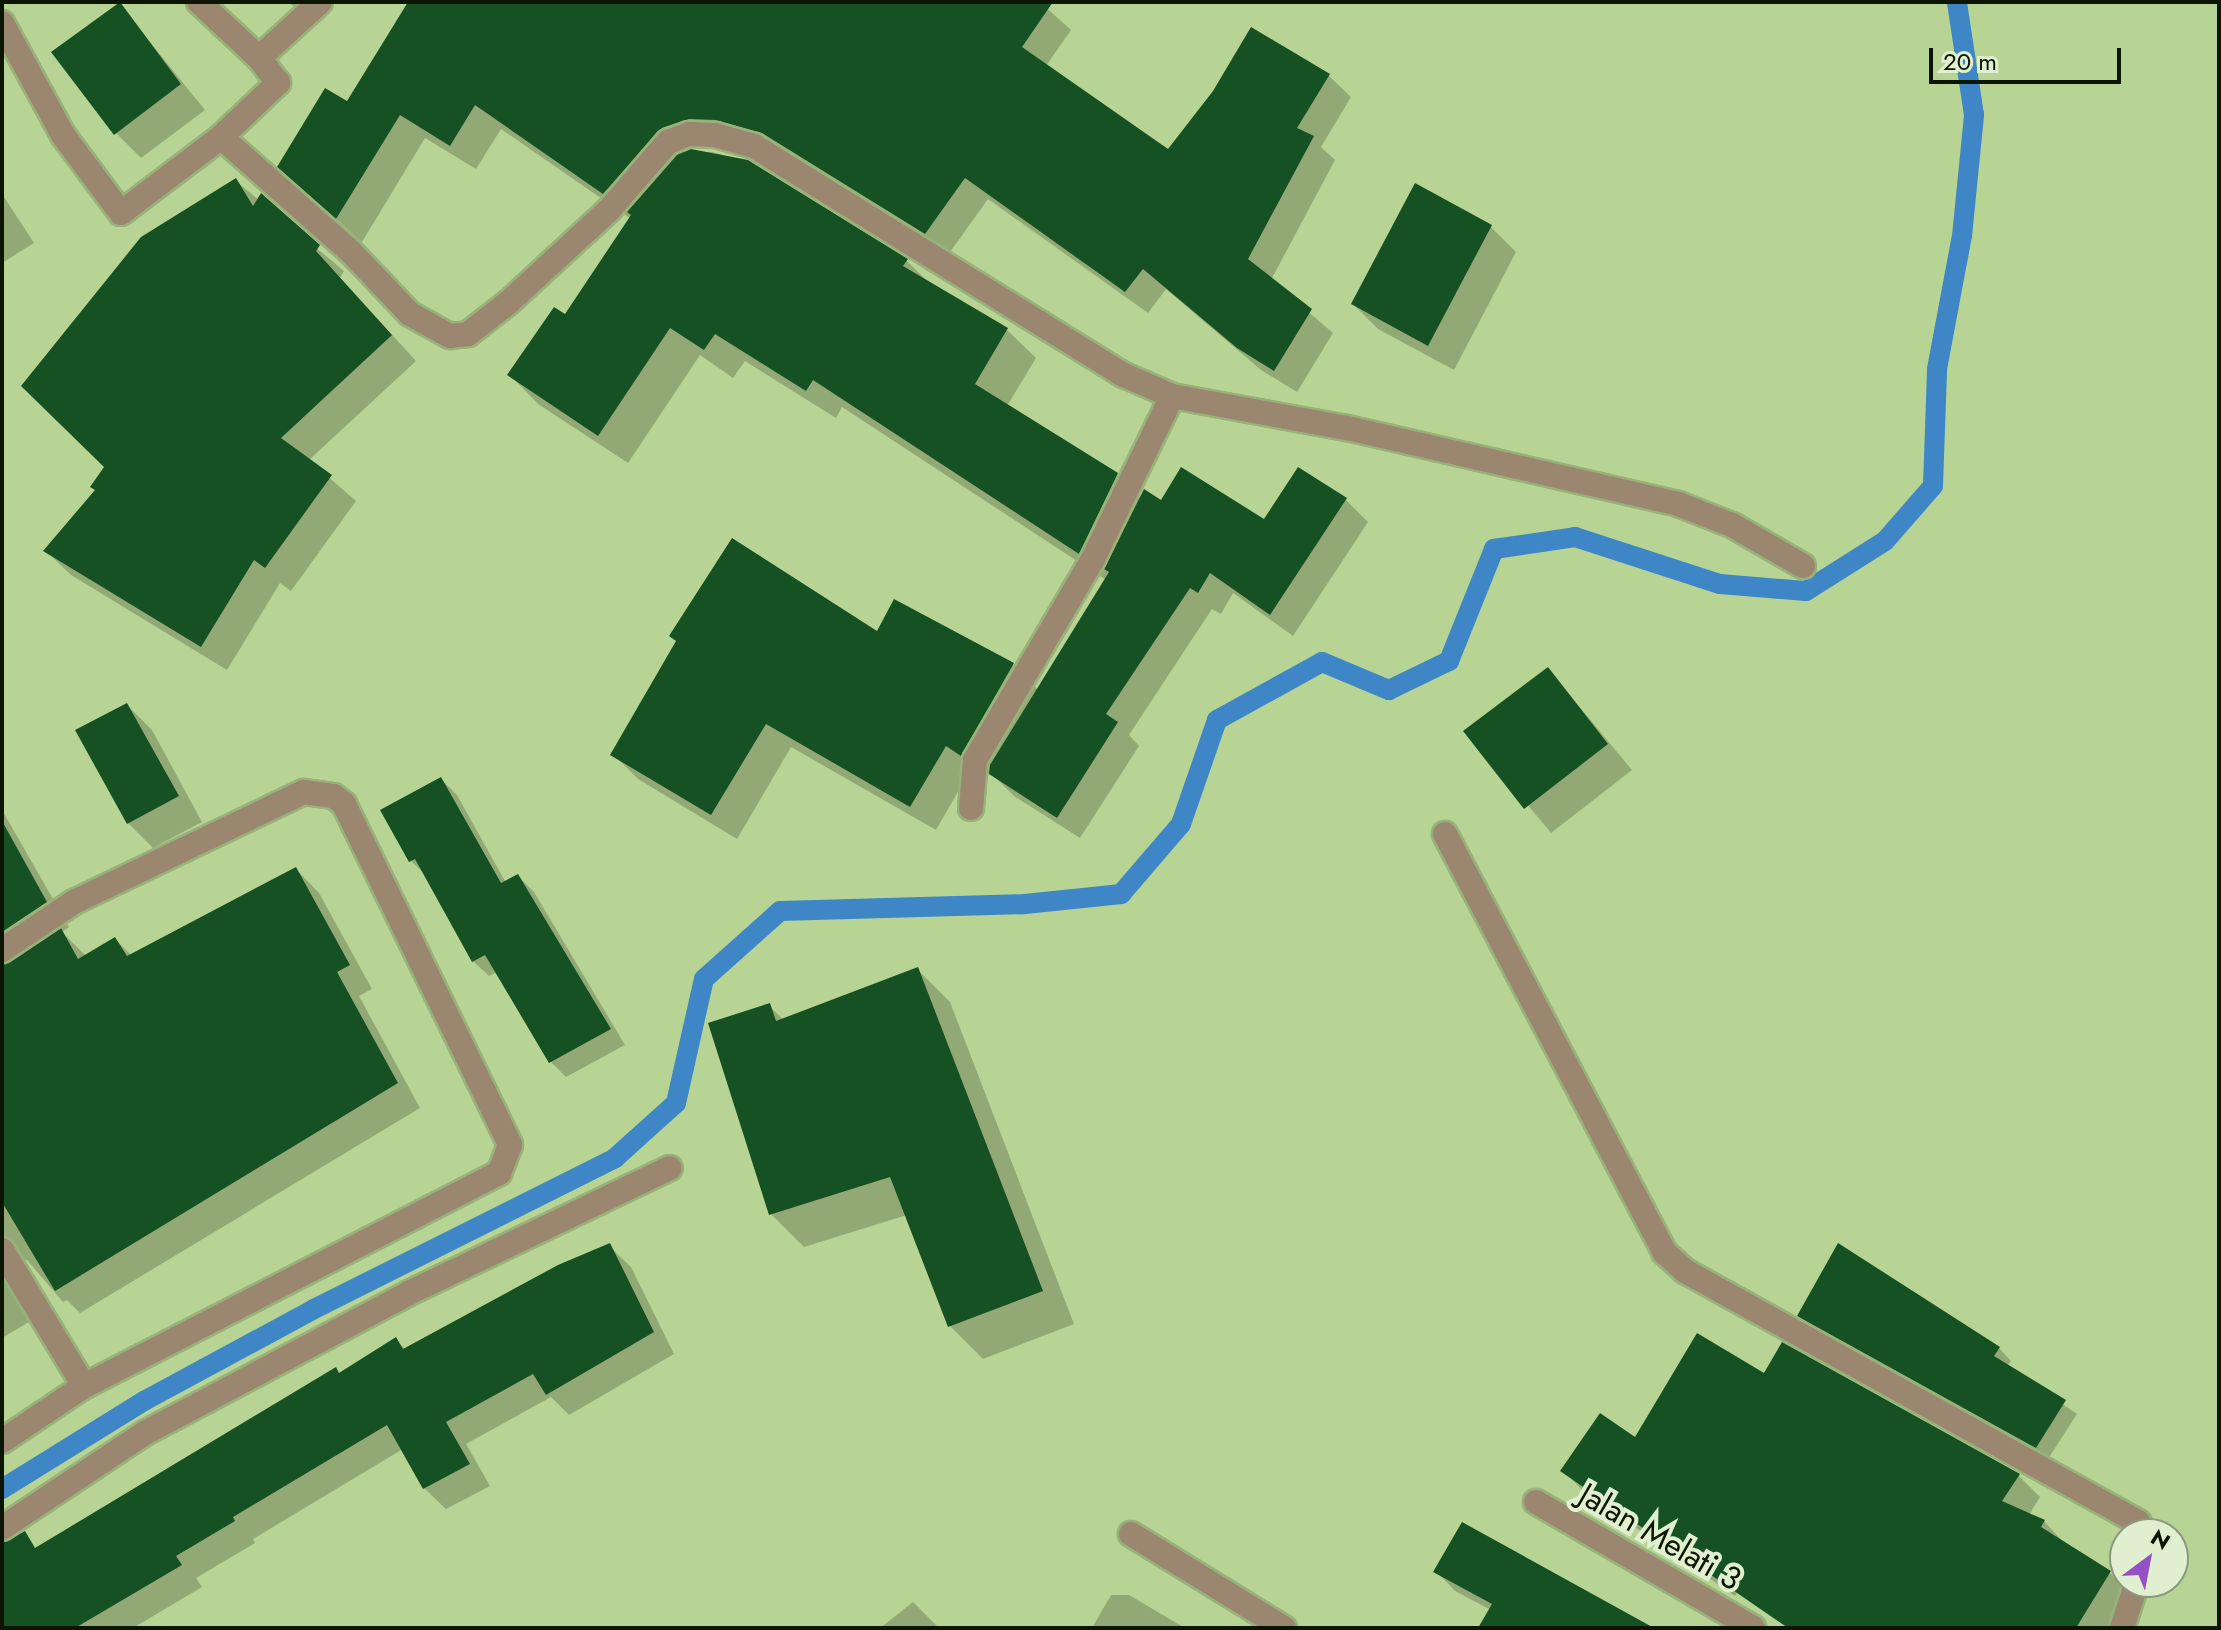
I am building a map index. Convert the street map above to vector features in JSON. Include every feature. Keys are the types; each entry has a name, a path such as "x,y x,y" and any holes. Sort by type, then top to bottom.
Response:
{"street":[{"path":"2,23 63,135 121,213 221,137 278,83 259,58 199,2"},
{"path":"259,58 320,2"},
{"path":"221,137 350,251 410,314 450,336 468,334 509,302 609,210 668,142 689,134 715,135 754,146 1124,375 1172,396 1363,432 1678,504 1732,525 1803,566"},
{"path":"971,808 975,760 1093,559 1172,396"},
{"path":"2,950 74,902 304,792 334,796 344,804 510,1145 499,1173 84,1386 2,1441"},
{"path":"1445,834 1664,1252 1685,1271 2131,1518"},
{"path":"2,1528 145,1433 409,1293 670,1168"},
{"path":"2,1250 84,1386"},
{"name":"Jalan Melati 3","path":"1536,1502 1753,1628"},
{"path":"1131,1534 1284,1628"},
{"path":"2122,1628 2132,1598"}],"building":[{"path":"120,2 181,84 114,135 51,52"},
{"path":"408,2 1053,2 1022,47 1168,149 1213,91 1251,27 1330,74 1297,128 1314,136 1248,259 1312,309 1274,371 1237,348 1143,269 1125,292 965,178 925,234 762,133 716,120 689,119 662,128 603,194 475,105 450,146 400,115 336,219 277,167 325,88 347,101"},
{"path":"691,149 748,160 908,259 903,266 1008,328 975,384 1118,473 1079,554 813,380 806,391 715,334 704,350 670,328 598,436 507,375 554,307 565,314 631,215 627,212 677,155"},
{"path":"236,178 253,206 261,193 320,245 316,251 392,335 281,438 332,475 265,568 254,560 201,647 43,551 95,490 90,487 104,467 21,386 141,237"},
{"path":"1415,183 1492,225 1428,346 1351,304"},
{"path":"1181,467 1264,519 1298,467 1347,498 1270,615 1210,573 1198,593 1190,588 1106,714 1118,722 1057,818 989,774 990,765 1109,572 1104,569 1144,489 1161,500"},
{"path":"732,538 877,631 894,599 1014,663 961,756 946,746 910,807 766,724 711,815 610,755 676,641 669,636"},
{"path":"1548,667 1608,744 1524,809 1463,731"},
{"path":"127,703 179,796 127,824 75,730"},
{"path":"441,777 501,883 518,874 611,1029 549,1063 485,955 472,962 415,859 409,862 380,810"},
{"path":"2,821 47,902 2,932"},
{"path":"296,867 350,965 337,972 398,1083 55,1291 2,1202 2,965 61,928 78,959 115,937 127,956"},
{"path":"918,967 1043,1291 948,1327 890,1177 769,1215 708,1023 770,1003 776,1021"},
{"path":"610,1243 654,1332 546,1395 533,1374 446,1422 470,1464 423,1489 387,1425 233,1517 235,1521 176,1556 182,1565 75,1628 2,1628 2,1543 25,1531 35,1548 336,1367 339,1373 396,1337 403,1349 558,1265"},
{"path":"1838,1243 2000,1347 1994,1356 2066,1400 2036,1448 1797,1316"},
{"path":"1697,1333 1764,1373 1782,1342 2020,1474 2002,1501 2045,1520 2041,1527 2109,1570 2109,1574 2076,1628 1788,1628 1560,1471 1600,1413 1635,1437"},
{"path":"1462,1522 1654,1628 1478,1628 1492,1604 1433,1572"}],"waterway":[{"path":"2,1489 144,1401 314,1309 615,1158 676,1103 704,979 780,911 1025,904 1121,894 1181,824 1217,720 1322,662 1389,690 1449,661 1494,549 1575,537 1720,584 1806,591 1885,541 1933,486 1937,369 1962,236 1974,115 1957,2"}]}
